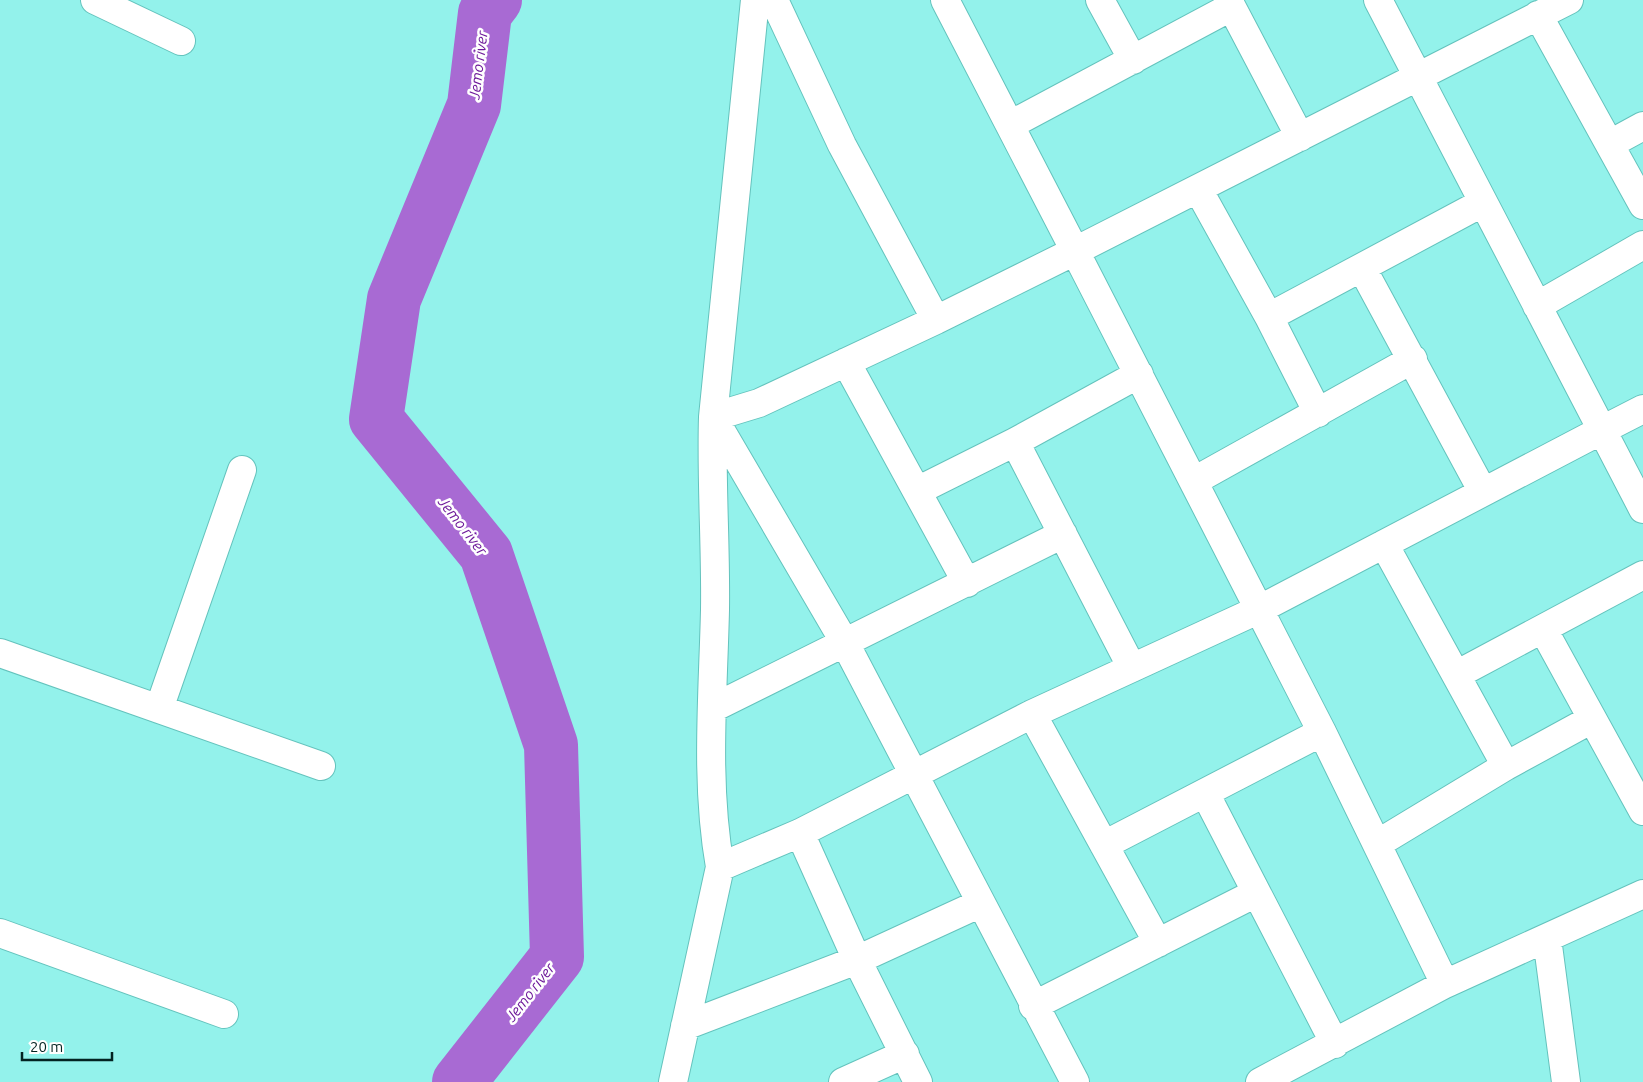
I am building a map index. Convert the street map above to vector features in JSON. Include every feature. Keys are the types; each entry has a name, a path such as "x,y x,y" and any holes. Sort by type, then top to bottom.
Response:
{"street":[{"path":"95,0 181,41"},
{"path":"673,1082 720,867 714,836 710,775 714,610 713,417 755,0"},
{"path":"774,0 842,145 936,320"},
{"path":"945,0 1260,608 1445,984"},
{"path":"1100,0 1133,60"},
{"path":"1378,0 1643,510"},
{"path":"713,417 760,403 936,320 1569,0"},
{"path":"1010,125 1133,60 1229,3 1300,137"},
{"path":"1538,15 1643,205"},
{"path":"1610,144 1643,126"},
{"path":"1198,189 1269,317 1318,412"},
{"path":"1269,317 1482,203"},
{"path":"1537,306 1643,245"},
{"path":"1362,268 1413,359 1483,492"},
{"path":"1194,481 1413,359"},
{"path":"846,362 967,583"},
{"path":"917,491 1015,442 1139,374"},
{"path":"720,867 800,832 1032,714 1260,608 1643,409"},
{"path":"713,417 845,643 915,772 1033,1006 1075,1082"},
{"path":"1015,442 1132,668"},
{"path":"159,709 242,470"},
{"path":"712,708 1063,534"},
{"path":"1384,544 1506,766"},
{"path":"1456,675 1643,574"},
{"path":"1543,629 1643,811"},
{"path":"0,653 322,766"},
{"path":"1032,714 1158,943"},
{"path":"1377,844 1506,766 1592,719"},
{"path":"1104,845 1322,732"},
{"path":"1206,793 1334,1044"},
{"path":"800,832 857,960 918,1082"},
{"path":"1033,1006 1256,893"},
{"path":"1260,1082 1445,984 1643,894"},
{"path":"685,1026 857,960 981,903"},
{"path":"0,933 224,1014"},
{"path":"1547,938 1566,1082"},
{"path":"843,1082 905,1054"}],"waterway":[{"name":"Jemo river","path":"459,1082 557,957 551,745 486,554 376,419 394,299 474,105 485,13 495,0"}]}
